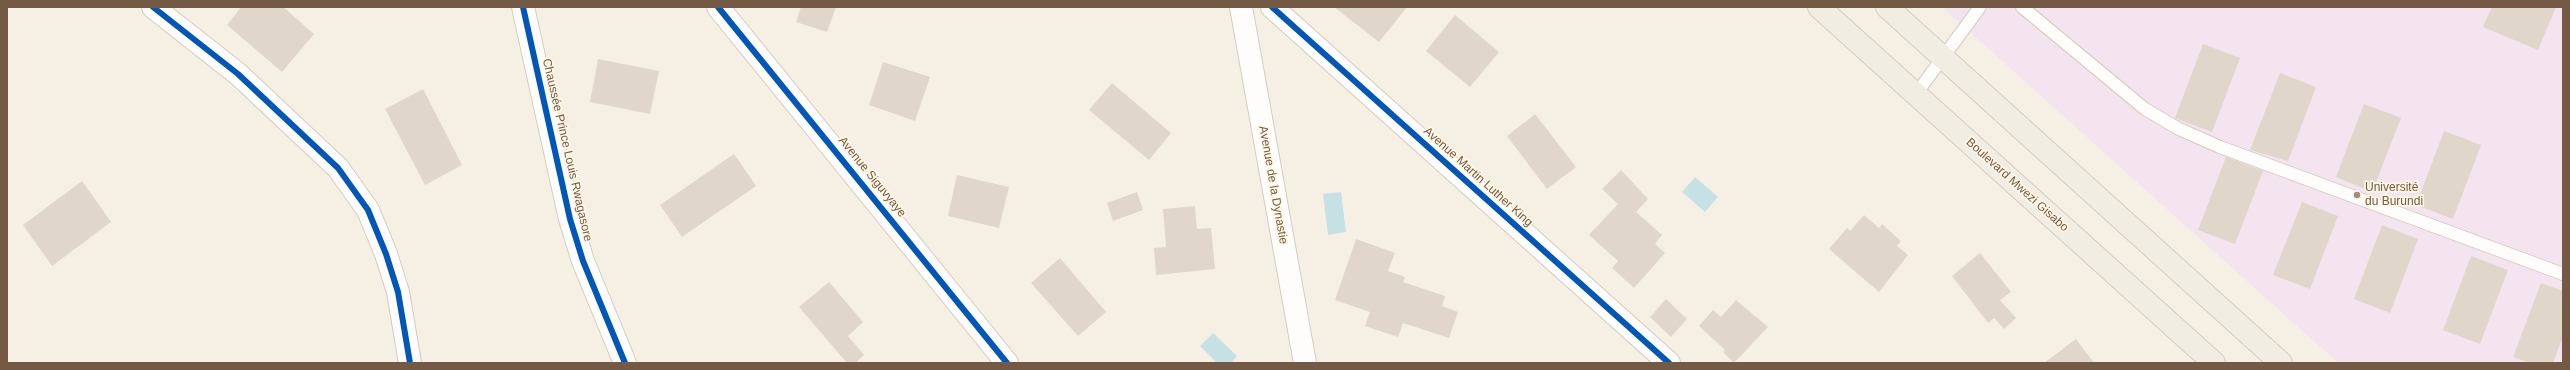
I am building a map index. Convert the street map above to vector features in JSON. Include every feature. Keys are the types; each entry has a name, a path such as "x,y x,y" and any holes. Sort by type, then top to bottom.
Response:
{"main road":[{"name":"Boulevard Mwezi Gisabo","path":"1820,7 2214,363"},
{"path":"1887,7 2281,363"}],"street":[{"path":"153,7 238,74 338,168 368,210 386,254 398,292 410,363"},
{"name":"Chaussée Prince Louis Rwagasore","path":"523,7 570,219 583,261 625,363"},
{"name":"Avenue Siguvyaye","path":"718,7 1006,363"},
{"name":"Avenue de la Dynastie","path":"1241,7 1305,363"},
{"name":"Avenue Martin Luther King","path":"1272,7 1669,363"}],"lane":[{"path":"1916,94 1980,7"},
{"path":"2022,7 2145,109 2179,129 2220,147 2563,274"}],"shaded area":[{"name":"Université du Burundi","path":"1942,7 2563,7 2563,363 2338,363"}],"water":[{"path":"1695,177 1718,197 1705,212 1682,192"},
{"path":"1341,192 1346,232 1328,235 1323,194"},
{"path":"1213,333 1237,356 1231,363 1217,363 1200,346"}],"building":[{"path":"241,7 283,7 314,34 282,72 227,25"},
{"path":"801,7 836,7 827,32 796,22"},
{"path":"1334,7 1407,7 1379,42"},
{"path":"2492,7 2556,7 2538,50 2483,27"},
{"path":"1455,15 1499,52 1470,87 1426,51"},
{"path":"2203,44 2240,58 2212,132 2175,118"},
{"path":"598,59 659,71 650,114 590,102"},
{"path":"883,62 930,77 915,121 869,105"},
{"path":"2280,73 2316,87 2288,161 2250,150"},
{"path":"1112,83 1171,133 1149,160 1089,110"},
{"path":"423,89 462,165 425,185 385,109"},
{"path":"2364,104 2401,118 2372,192 2336,177"},
{"path":"1535,114 1576,167 1547,189 1507,136"},
{"path":"2444,131 2481,145 2453,219 2416,205"},
{"path":"734,154 756,186 682,237 660,205"},
{"path":"2226,157 2263,171 2235,244 2198,230"},
{"path":"1621,170 1648,199 1636,212 1662,235 1655,244 1665,253 1634,288 1612,268 1618,261 1589,235 1618,204 1602,189"},
{"path":"957,175 1009,187 999,228 948,216"},
{"path":"82,181 111,222 52,266 23,225"},
{"path":"1137,192 1143,210 1113,221 1107,203"},
{"path":"2302,202 2338,216 2310,289 2273,275"},
{"path":"1195,206 1197,229 1211,228 1215,269 1156,275 1154,248 1166,247 1163,209"},
{"path":"1864,215 1879,228 1882,224 1901,241 1897,246 1908,255 1879,292 1829,249 1847,228 1850,231"},
{"path":"2382,225 2418,239 2390,313 2354,299"},
{"path":"1356,239 1395,253 1388,271 1405,277 1403,282 1445,296 1442,306 1458,312 1449,338 1403,323 1398,337 1365,326 1370,312 1335,300"},
{"path":"1980,253 2011,292 2000,300 2016,318 2004,329 1994,318 1988,323 1952,276"},
{"path":"2471,256 2508,270 2480,344 2443,330"},
{"path":"1060,258 1106,312 1078,336 1031,283"},
{"path":"829,282 863,322 848,336 864,355 855,363 847,363 799,307"},
{"path":"2541,283 2563,291 2563,336 2553,363 2530,363 2513,357"},
{"path":"1666,299 1687,319 1671,337 1650,317"},
{"path":"1736,300 1768,327 1734,363 1723,352 1725,350 1699,326 1713,310 1721,317"},
{"path":"2076,339 2094,363 2044,363"}],"cycle path":[{"path":"153,7 238,74 338,168 368,210 386,254 398,292 410,363"},
{"path":"523,7 570,219 583,261 625,363"},
{"path":"718,7 1007,363"},
{"path":"1272,7 1669,363"}],"place":[{"name":"Université du Burundi","path":"2357,195"}]}
